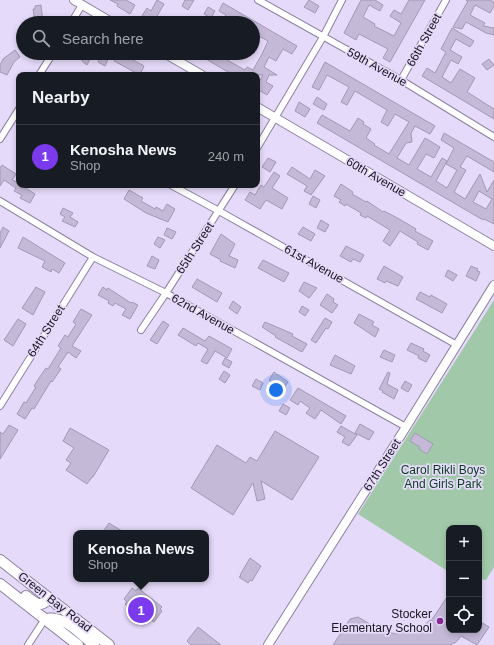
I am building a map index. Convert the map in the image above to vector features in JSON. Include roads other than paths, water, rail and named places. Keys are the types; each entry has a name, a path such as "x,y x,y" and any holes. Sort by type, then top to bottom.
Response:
{"main road":[{"name":"Green Bay Road","path":"0,560 109,645"},
{"path":"0,577 37,604 43,603 49,598"},
{"path":"0,584 78,645"},
{"path":"45,618 62,620 94,645"}],"street":[{"path":"74,0 101,16"},
{"name":"59th Avenue","path":"258,0 401,80 494,137"},
{"path":"260,143 323,37 342,0"},
{"name":"66th Street","path":"401,80 446,0"},
{"path":"75,16 82,5"},
{"path":"42,72 49,60"},
{"path":"176,60 197,72"},
{"name":"60th Avenue","path":"260,109 494,246"},
{"path":"0,139 16,114"},
{"name":"61st Avenue","path":"177,188 457,345"},
{"name":"65th Street","path":"141,330 233,188"},
{"name":"62nd Avenue","path":"0,201 93,257 166,293 406,427"},
{"name":"64th Street","path":"0,406 93,257"},
{"name":"67th Street","path":"268,645 494,285"},
{"path":"28,645 45,618"}],"place":[{"name":"Kenosha News","path":"141,610"},
{"name":"Stocker Elementary School","path":"440,621"}],"park label":[{"name":"Carol Rikli Boys And Girls Park","path":"443,477"}]}
